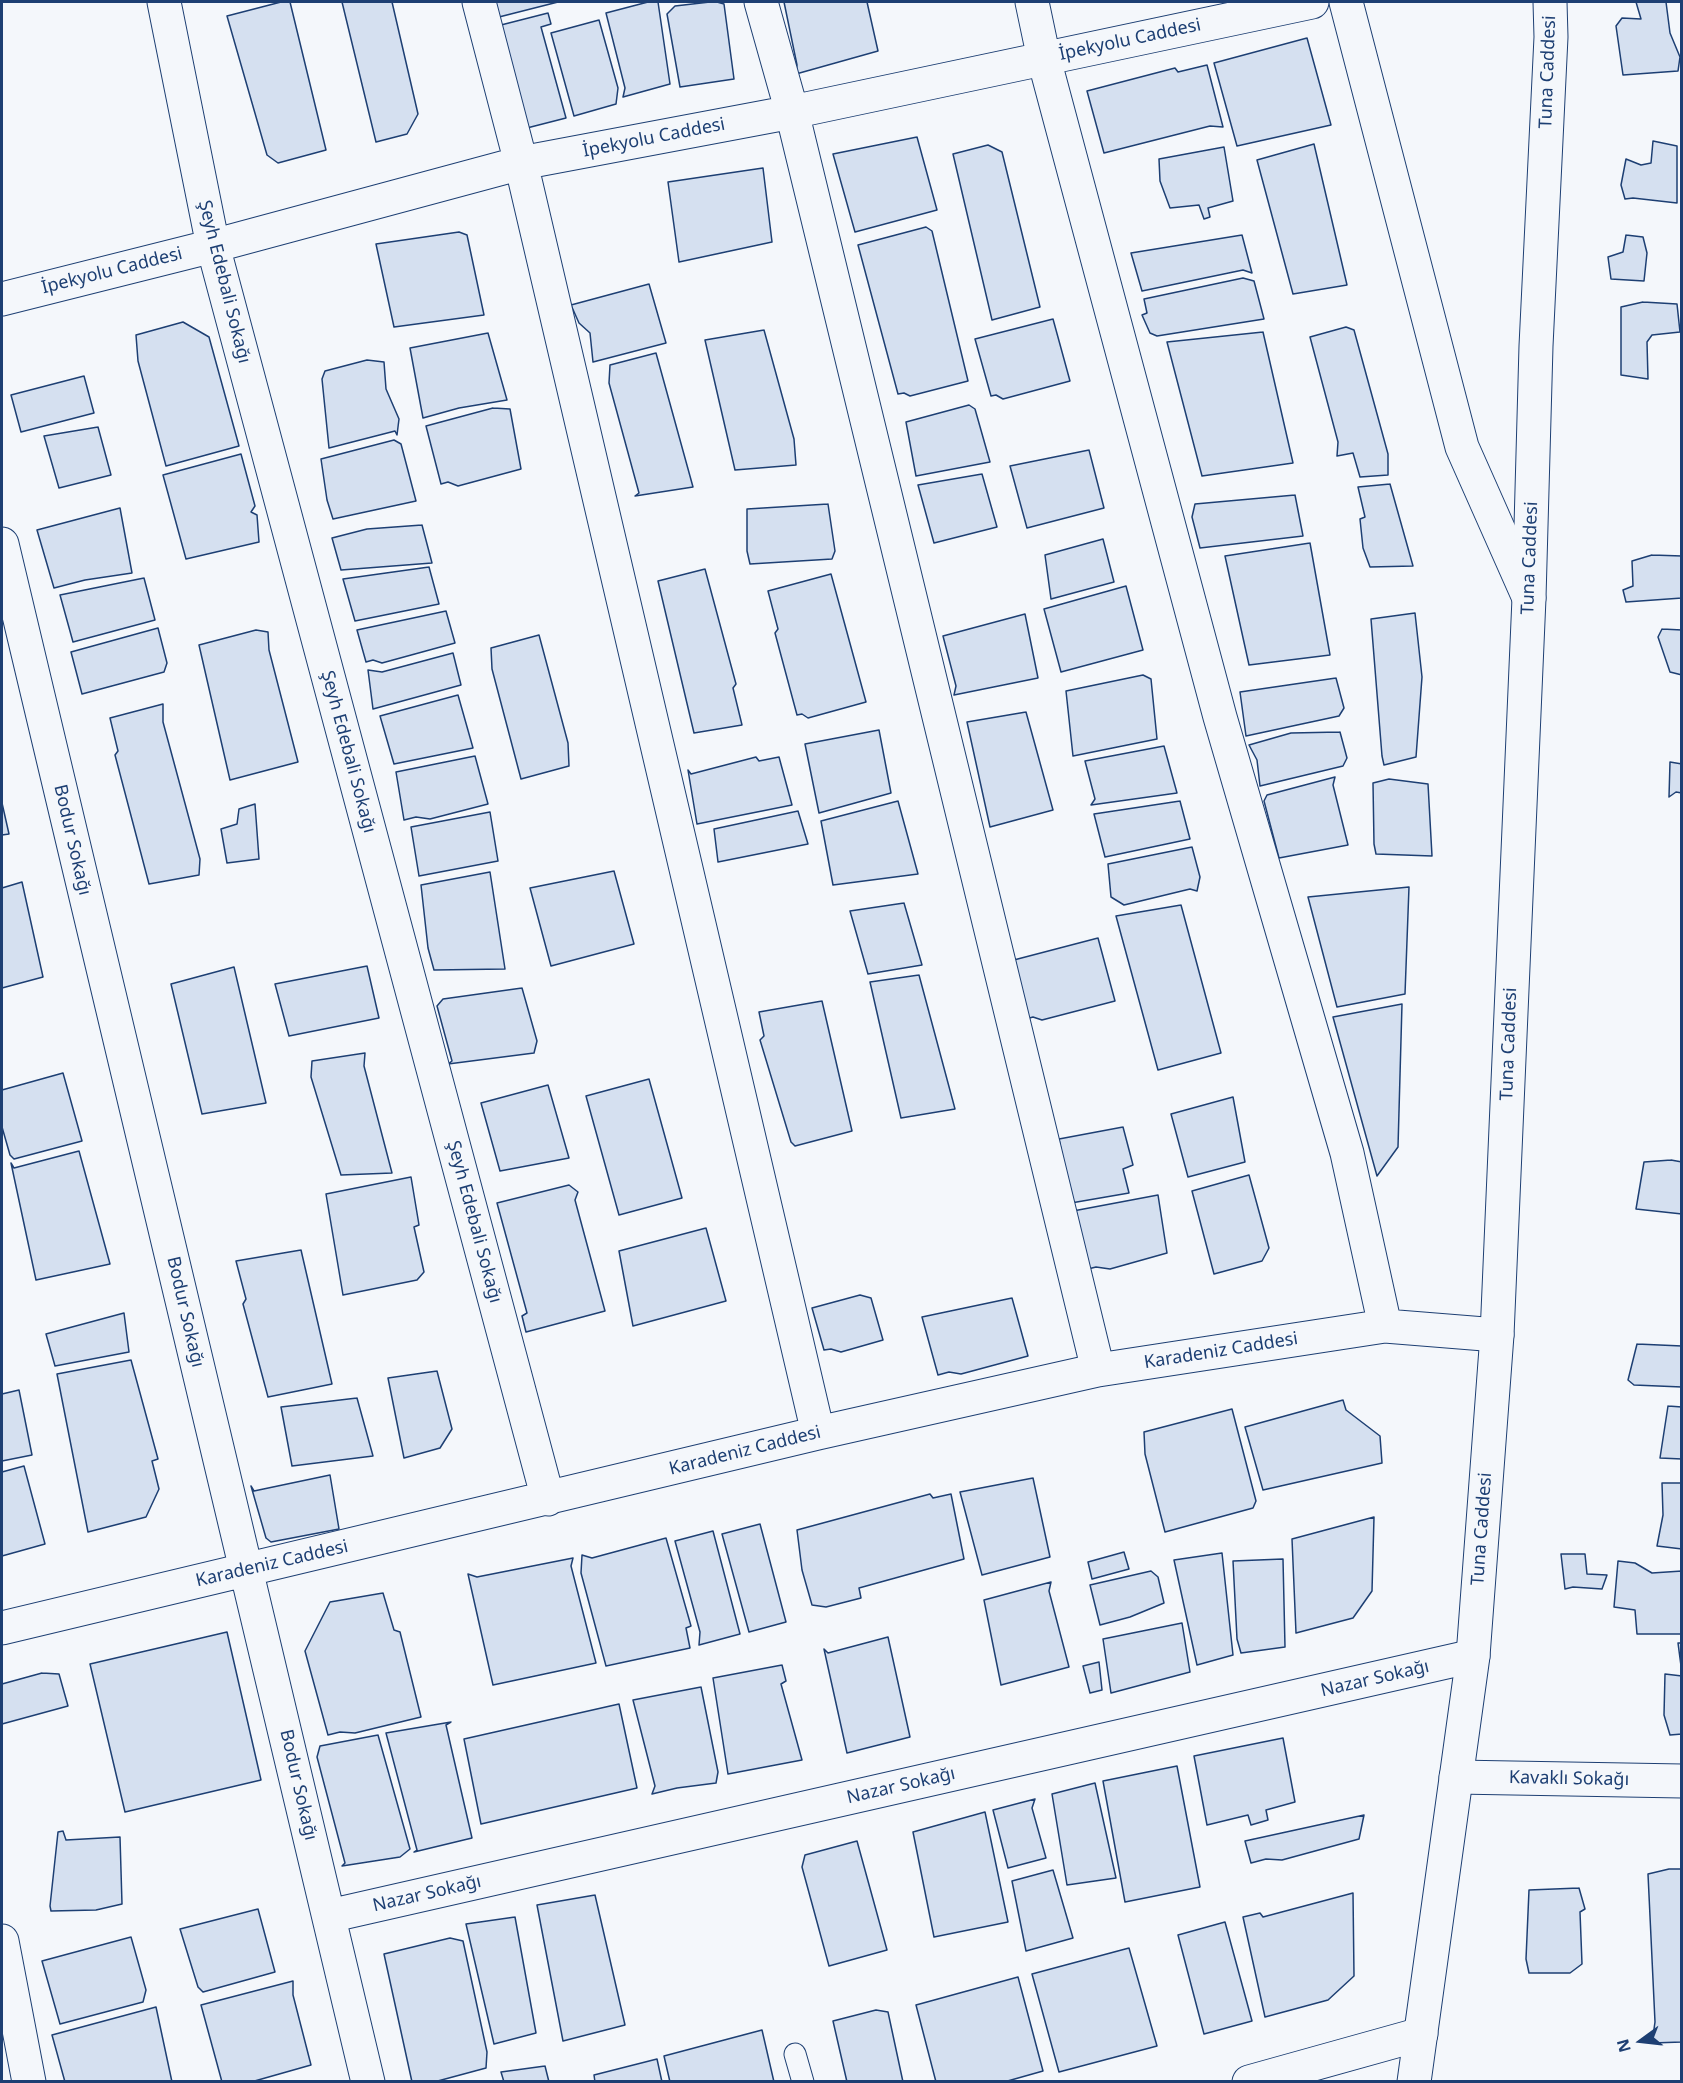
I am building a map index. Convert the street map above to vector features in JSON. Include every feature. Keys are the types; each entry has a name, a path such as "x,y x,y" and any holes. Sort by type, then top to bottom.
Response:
{"street":[{"name":"Şeyh Edebali Sokağı","path":"164,2 213,246 548,1499"},
{"path":"479,2 521,163 818,1433"},
{"path":"761,2 792,112 1098,1370"},
{"path":"1032,2 1044,59 1220,717 1347,1153 1385,1326"},
{"name":"İpekyolu Caddesi","path":"2,299 213,246 521,163 792,112 1312,2"},
{"path":"1346,2 1462,447 1529,598"},
{"name":"Tuna Caddesi","path":"1414,2082 1473,1656 1497,1335 1529,598 1536,346 1551,37 1550,2"},
{"name":"Bodur Sokağı","path":"2,543 368,2082"},
{"name":"Karadeniz Caddesi","path":"2,1628 818,1433 1098,1370 1385,1326 1497,1335"},
{"name":"Nazar Sokağı","path":"329,1916 1473,1656"},
{"name":"Kavaklı Sokağı","path":"1456,1778 1682,1781"},
{"path":"2,1941 29,2082"},
{"path":"1249,2082 1421,2034"}],"lane":[{"path":"795,2054 803,2082"}],"building":[{"path":"281,2 290,2 326,150 278,163 267,155 227,16"},
{"path":"342,2 392,2 418,114 407,134 376,142"},
{"path":"495,2 558,2 499,17"},
{"path":"648,2 658,2 670,84 623,97 625,88 606,13"},
{"path":"710,2 724,4 734,79 680,87 667,14 675,6"},
{"path":"784,2 867,2 878,51 796,74 797,65"},
{"path":"1636,2 1666,2 1670,33 1680,57 1678,71 1623,75 1616,26 1622,18 1641,19"},
{"path":"548,13 551,24 541,27 566,118 523,129 501,25"},
{"path":"599,20 618,88 616,104 574,116 551,33"},
{"path":"1307,38 1331,125 1237,146 1214,63"},
{"path":"1207,65 1223,127 1210,126 1104,153 1087,91 1175,68 1178,72"},
{"path":"917,137 937,210 855,232 833,154"},
{"path":"1653,141 1677,146 1677,203 1625,199 1621,185 1626,159 1641,165 1651,163"},
{"path":"1314,144 1347,285 1293,294 1257,160"},
{"path":"988,145 1002,152 1040,307 992,320 953,154"},
{"path":"1224,147 1233,201 1208,208 1210,217 1204,219 1199,205 1170,208 1160,181 1159,159"},
{"path":"763,168 772,242 679,262 668,182"},
{"path":"926,227 932,231 968,381 910,396 904,393 898,394 858,245"},
{"path":"459,232 467,235 484,315 394,327 376,244"},
{"path":"1242,235 1252,273 1243,270 1142,291 1131,253"},
{"path":"1626,235 1643,237 1647,253 1644,281 1611,279 1608,257 1623,252"},
{"path":"1243,278 1254,281 1264,319 1157,336 1150,333 1142,315 1147,313 1144,299"},
{"path":"649,284 666,343 593,362 590,333 579,323 571,305"},
{"path":"1643,302 1677,304 1680,332 1652,335 1647,342 1648,379 1621,375 1621,307"},
{"path":"1053,319 1070,381 1003,399 996,395 991,396 975,339"},
{"path":"183,322 209,337 239,446 166,466 138,361 136,335"},
{"path":"1346,327 1354,330 1388,454 1388,475 1360,477 1353,453 1337,456 1338,442 1310,337"},
{"path":"764,330 794,439 796,465 735,470 705,340"},
{"path":"1263,332 1293,463 1202,476 1167,342"},
{"path":"488,333 507,400 459,408 423,418 410,348"},
{"path":"656,353 693,487 635,496 639,493 609,383 610,365"},
{"path":"367,360 384,362 386,389 399,419 397,435 395,431 329,448 322,379 325,371"},
{"path":"84,376 94,413 21,432 11,395"},
{"path":"969,405 975,409 990,462 916,476 906,422"},
{"path":"493,408 510,409 521,469 458,486 448,482 441,484 426,426"},
{"path":"98,427 111,475 59,488 44,436"},
{"path":"394,440 401,444 416,501 333,519 327,500 321,459"},
{"path":"1089,450 1104,508 1027,528 1010,466"},
{"path":"241,454 255,506 251,512 257,515 259,542 186,559 163,475"},
{"path":"982,474 997,527 934,543 918,485"},
{"path":"1390,484 1413,566 1370,567 1363,548 1360,519 1365,517 1358,487"},
{"path":"1295,495 1303,536 1200,548 1192,517 1195,504"},
{"path":"828,504 835,551 832,559 750,564 747,551 747,509"},
{"path":"120,508 132,573 85,580 54,588 37,530"},
{"path":"422,525 432,563 341,570 332,538 367,529"},
{"path":"1103,539 1114,582 1051,599 1045,555"},
{"path":"1310,543 1330,655 1249,665 1225,556"},
{"path":"1652,555 1682,556 1682,598 1626,602 1623,590 1633,586 1632,561"},
{"path":"429,567 439,604 355,621 343,579"},
{"path":"705,569 736,684 733,688 742,725 694,733 658,581"},
{"path":"831,574 866,702 808,718 802,714 797,715 775,633 778,629 768,591"},
{"path":"144,578 155,620 73,642 60,595"},
{"path":"1126,586 1143,650 1061,672 1044,609"},
{"path":"446,611 455,643 382,663 373,660 366,662 357,630"},
{"path":"1415,613 1422,677 1416,757 1384,765 1371,619"},
{"path":"1025,614 1038,678 954,695 956,686 943,636"},
{"path":"158,628 167,663 164,672 82,694 71,652"},
{"path":"1662,629 1682,630 1682,675 1670,672 1658,637"},
{"path":"256,630 268,632 269,650 298,762 230,780 199,645"},
{"path":"539,635 568,743 569,766 521,779 492,669 491,648"},
{"path":"453,653 461,685 373,709 368,670 382,672"},
{"path":"1143,675 1151,679 1157,739 1073,756 1066,691"},
{"path":"1336,678 1344,708 1339,716 1246,736 1240,692"},
{"path":"458,695 473,748 394,764 380,716"},
{"path":"163,704 163,722 200,859 199,875 149,884 115,755 118,751 110,718"},
{"path":"1026,712 1053,810 990,827 967,722"},
{"path":"879,730 891,793 819,813 805,744"},
{"path":"1340,732 1347,758 1343,766 1260,786 1257,760 1249,745 1291,733"},
{"path":"1164,746 1177,793 1091,805 1095,799 1085,761"},
{"path":"475,756 488,804 430,819 416,817 404,820 396,772"},
{"path":"756,757 759,761 779,757 792,805 697,824 688,770 691,774"},
{"path":"1670,762 1682,764 1682,793 1676,792 1669,797"},
{"path":"1335,777 1333,785 1348,845 1279,858 1264,801 1267,795"},
{"path":"1389,779 1428,784 1432,856 1376,854 1373,783"},
{"path":"898,801 918,874 833,885 821,821"},
{"path":"1180,801 1190,839 1105,857 1094,814"},
{"path":"2,803 9,834 2,835"},
{"path":"255,804 259,859 227,863 221,829 237,824 239,809"},
{"path":"798,811 808,844 718,862 714,829"},
{"path":"490,812 498,861 419,876 411,827"},
{"path":"1192,847 1200,877 1197,891 1190,889 1124,905 1111,897 1108,864"},
{"path":"614,871 634,944 551,966 530,888"},
{"path":"490,872 505,969 434,970 428,948 421,885"},
{"path":"22,882 43,977 2,988 2,888"},
{"path":"1409,887 1405,994 1337,1007 1308,897"},
{"path":"904,903 922,965 868,974 850,911"},
{"path":"1181,905 1221,1053 1158,1070 1116,916"},
{"path":"1098,938 1115,1001 1042,1020 1033,1017 1026,1019 1010,961"},
{"path":"367,966 379,1018 289,1036 275,984"},
{"path":"234,967 266,1103 202,1114 171,984"},
{"path":"919,975 955,1109 901,1118 870,982"},
{"path":"522,988 537,1041 534,1053 448,1064 452,1061 437,1006 443,999"},
{"path":"822,1001 852,1131 795,1146 791,1142 760,1040 764,1036 759,1012"},
{"path":"1402,1004 1398,1147 1377,1176 1333,1017"},
{"path":"365,1053 364,1066 392,1173 341,1175 311,1077 312,1061"},
{"path":"63,1073 82,1141 14,1159 10,1155 2,1127 2,1090"},
{"path":"649,1079 682,1198 619,1215 586,1096"},
{"path":"548,1085 569,1158 500,1171 481,1103"},
{"path":"1233,1097 1245,1162 1188,1177 1171,1114"},
{"path":"1123,1127 1133,1165 1123,1169 1129,1193 1071,1203 1059,1139"},
{"path":"79,1151 110,1264 36,1280 11,1163 14,1168"},
{"path":"1671,1160 1682,1162 1682,1214 1636,1209 1644,1162"},
{"path":"1249,1175 1269,1248 1262,1261 1214,1274 1192,1191"},
{"path":"411,1177 419,1225 414,1227 424,1272 417,1280 343,1295 326,1194"},
{"path":"569,1185 578,1192 575,1200 605,1311 526,1332 522,1316 527,1313 497,1203"},
{"path":"1158,1195 1167,1253 1110,1269 1096,1267 1084,1270 1073,1211"},
{"path":"706,1228 726,1301 633,1326 619,1251"},
{"path":"301,1250 332,1384 268,1397 243,1304 246,1299 236,1261"},
{"path":"860,1295 871,1298 883,1340 841,1352 831,1349 824,1350 812,1308"},
{"path":"1012,1298 1028,1356 961,1374 949,1372 938,1375 922,1317"},
{"path":"124,1313 129,1352 55,1366 46,1334"},
{"path":"1637,1344 1682,1346 1682,1387 1634,1385 1628,1380"},
{"path":"131,1360 158,1459 152,1461 159,1489 146,1517 88,1532 57,1374"},
{"path":"437,1371 452,1429 440,1448 404,1458 388,1378"},
{"path":"19,1390 32,1455 2,1461 2,1394"},
{"path":"357,1398 373,1456 292,1466 281,1407"},
{"path":"1343,1400 1346,1410 1380,1436 1382,1463 1263,1490 1245,1427"},
{"path":"1668,1406 1682,1407 1682,1459 1660,1458"},
{"path":"1232,1409 1256,1501 1253,1508 1165,1532 1145,1454 1144,1432"},
{"path":"24,1466 45,1544 2,1556 2,1472"},
{"path":"330,1475 339,1529 271,1542 266,1538 251,1486 254,1491"},
{"path":"1033,1478 1050,1557 982,1575 960,1492"},
{"path":"1662,1483 1682,1483 1682,1549 1657,1546 1663,1515"},
{"path":"930,1494 933,1498 951,1494 964,1559 859,1588 861,1598 826,1607 812,1605 802,1570 797,1530"},
{"path":"1374,1517 1372,1591 1353,1618 1296,1633 1292,1539"},
{"path":"760,1524 786,1622 749,1632 722,1534"},
{"path":"713,1531 740,1634 699,1645 700,1632 675,1541"},
{"path":"666,1538 691,1626 686,1628 690,1648 606,1666 581,1573 582,1555 592,1558"},
{"path":"1124,1552 1129,1569 1092,1579 1088,1562"},
{"path":"1222,1553 1233,1655 1197,1665 1174,1560"},
{"path":"1561,1554 1585,1554 1587,1574 1607,1575 1602,1589 1573,1587 1565,1589"},
{"path":"573,1558 571,1566 596,1663 493,1685 468,1574 477,1577"},
{"path":"1283,1559 1285,1647 1241,1653 1237,1639 1233,1561"},
{"path":"1618,1561 1635,1563 1652,1573 1682,1571 1682,1634 1637,1634 1635,1610 1614,1607"},
{"path":"1151,1571 1158,1577 1164,1603 1130,1617 1100,1625 1090,1585"},
{"path":"1051,1582 1049,1591 1069,1667 1001,1685 984,1600"},
{"path":"383,1593 394,1630 400,1632 421,1717 355,1733 340,1732 328,1735 305,1651 330,1602"},
{"path":"1182,1623 1190,1672 1111,1693 1103,1639"},
{"path":"227,1632 261,1780 125,1812 90,1664"},
{"path":"888,1637 910,1737 847,1753 824,1649 828,1653"},
{"path":"1678,1643 1682,1643 1682,1666 1681,1666"},
{"path":"1099,1662 1102,1690 1090,1693 1083,1666"},
{"path":"782,1665 786,1681 781,1684 802,1760 728,1774 713,1678"},
{"path":"42,1673 59,1674 68,1706 2,1724 2,1684"},
{"path":"1665,1674 1682,1676 1682,1734 1670,1735 1664,1715"},
{"path":"701,1687 718,1772 716,1783 652,1794 655,1786 633,1700"},
{"path":"619,1704 637,1788 481,1824 464,1739"},
{"path":"451,1722 446,1725 472,1838 414,1852 417,1850 386,1733"},
{"path":"378,1735 410,1849 400,1857 342,1866 345,1863 317,1757 320,1746"},
{"path":"1283,1738 1295,1802 1266,1810 1268,1820 1251,1825 1248,1815 1207,1825 1194,1756"},
{"path":"1177,1766 1200,1887 1125,1902 1103,1781"},
{"path":"1095,1783 1116,1878 1067,1885 1052,1794"},
{"path":"1035,1799 1032,1808 1046,1858 1008,1868 993,1810"},
{"path":"985,1812 1008,1922 934,1937 913,1832"},
{"path":"1364,1815 1359,1839 1282,1860 1266,1859 1251,1863 1245,1841"},
{"path":"63,1831 66,1840 120,1837 122,1904 96,1910 51,1911 58,1832"},
{"path":"857,1841 887,1950 829,1966 802,1867 805,1855"},
{"path":"1669,1869 1682,1869 1682,2042 1652,2043 1655,2022 1648,1874"},
{"path":"1053,1870 1073,1938 1026,1951 1012,1881"},
{"path":"1579,1888 1585,1909 1580,1912 1582,1964 1570,1973 1529,1973 1526,1959 1529,1890"},
{"path":"1353,1893 1354,1976 1328,2000 1265,2017 1243,1917 1260,1913 1263,1917"},
{"path":"595,1895 625,2025 563,2041 537,1905"},
{"path":"258,1909 275,1972 203,1992 198,1987 180,1929"},
{"path":"515,1917 536,2033 494,2044 466,1924"},
{"path":"1225,1922 1252,2021 1204,2034 1178,1935"},
{"path":"131,1937 146,1990 143,2002 60,2024 42,1961"},
{"path":"450,1938 463,1941 487,2052 486,2068 434,2082 412,2082 384,1954"},
{"path":"1129,1948 1157,2046 1059,2072 1032,1974"},
{"path":"1018,1977 1043,2071 1004,2082 936,2082 916,2005"},
{"path":"293,1981 293,1995 311,2065 251,2082 222,2082 201,2005"},
{"path":"156,2007 172,2082 65,2082 52,2035"},
{"path":"876,2010 888,2012 903,2082 847,2082 833,2021"},
{"path":"762,2030 774,2082 670,2082 664,2056"},
{"path":"657,2059 662,2082 595,2082 594,2075"},
{"path":"545,2066 549,2082 504,2082 501,2072"}]}
